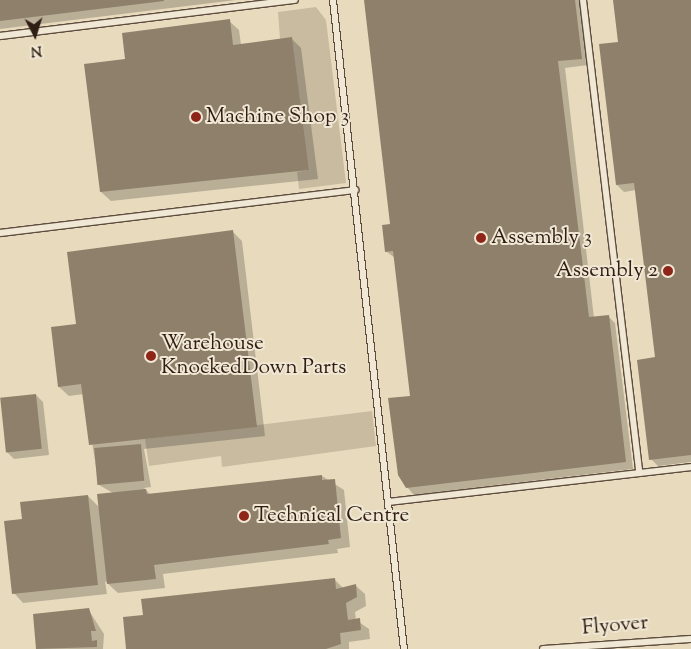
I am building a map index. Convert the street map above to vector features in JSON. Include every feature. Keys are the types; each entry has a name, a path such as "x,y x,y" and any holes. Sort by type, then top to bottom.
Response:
{"lane":[{"path":"0,36 295,0"},
{"path":"333,0 404,649"},
{"path":"583,0 639,473"},
{"path":"0,233 355,190"},
{"path":"389,502 691,467"},
{"name":"Flyover","path":"542,649 691,639"}],"shaded area":[{"path":"316,7 326,20 346,183 299,189 297,172 309,170 292,38 280,39 278,12"},
{"path":"372,411 376,446 222,467 221,456 149,466 145,439"}],"building":[{"path":"0,0 164,0 164,1 0,21"},
{"name":"Assembly 3","path":"364,0 575,0 582,59 558,61 589,317 609,315 626,462 406,488 398,475 388,398 410,396 393,251 385,252 382,225 390,224"},
{"name":"Assembly 2","path":"613,0 691,0 691,455 649,460 637,360 655,357 634,183 616,185 599,44 618,42"},
{"name":"Machine Shop 3","path":"230,19 233,45 292,37 309,170 100,192 84,64 125,59 122,33"},
{"name":"Warehouse KnockedDown Parts","path":"233,230 257,427 89,445 81,384 58,387 51,327 76,324 67,252"},
{"path":"36,394 42,449 6,452 0,398"},
{"path":"141,444 144,481 97,485 94,448"},
{"name":"Technical Centre","path":"322,475 322,480 335,479 341,538 328,540 329,544 154,565 156,579 107,584 97,494 146,489 147,494"},
{"path":"88,495 98,585 12,594 4,521 22,519 20,502"},
{"name":"Technical Centre","path":"335,578 336,589 356,584 357,597 346,603 348,620 360,618 361,630 340,633 341,644 326,649 126,649 123,617 143,615 141,599"},
{"path":"89,608 96,631 91,631 92,641 97,640 97,647 36,649 33,614"}],"place":[{"name":"Machine Shop 3","path":"196,117"},
{"name":"Assembly 3","path":"481,238"},
{"name":"Assembly 2","path":"668,271"},
{"name":"Warehouse KnockedDown Parts","path":"151,356"},
{"name":"Technical Centre","path":"244,516"}]}
